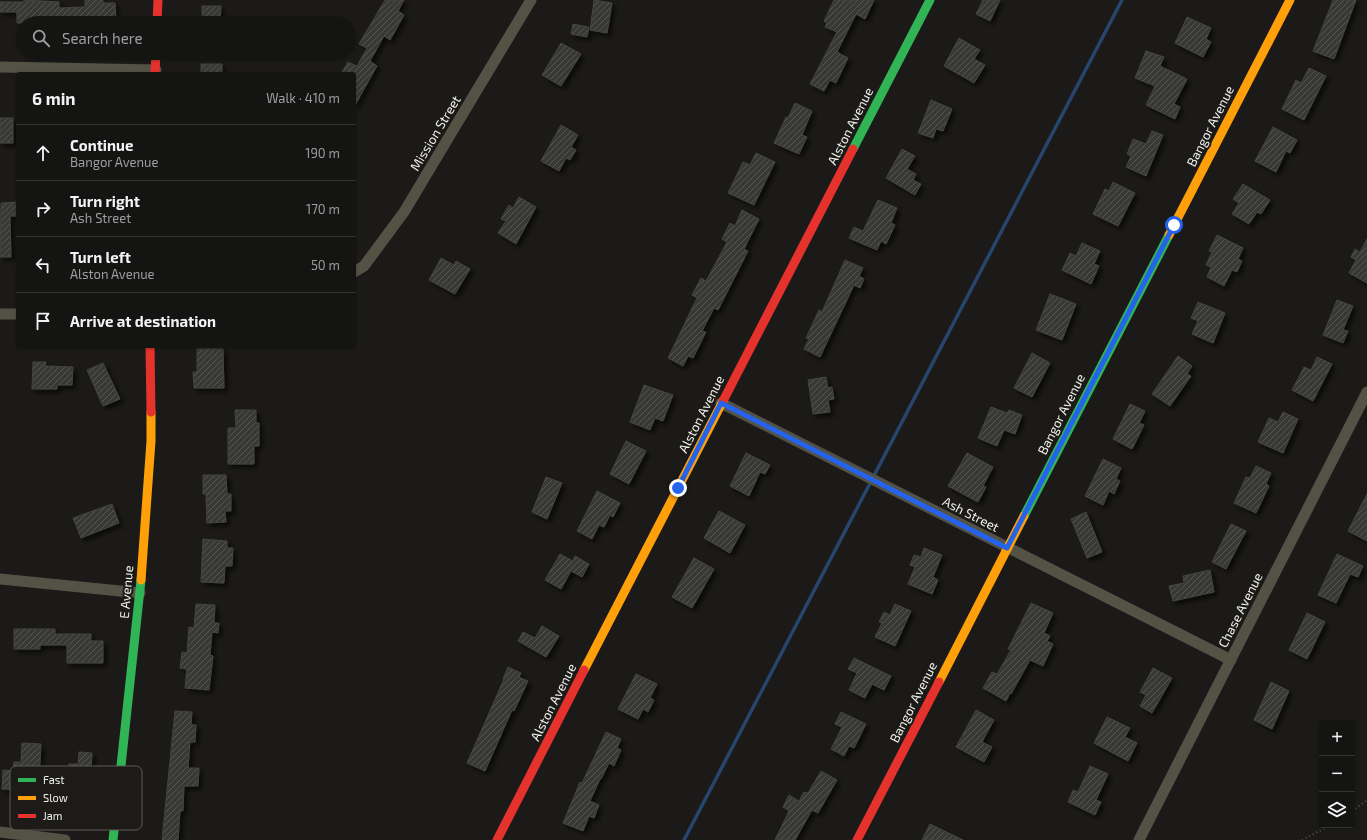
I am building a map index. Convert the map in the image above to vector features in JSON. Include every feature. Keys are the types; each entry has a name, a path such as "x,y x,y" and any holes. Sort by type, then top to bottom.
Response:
{"street":[{"path":"157,16 158,0"},
{"name":"Mission Street","path":"356,271 364,266 404,212 531,0"},
{"name":"Alston Avenue","path":"497,840 930,0"},
{"name":"Bangor Avenue","path":"857,840 1290,0"},
{"path":"0,67 156,72 156,60"},
{"path":"0,314 16,314"},
{"name":"E Avenue","path":"121,766 140,593 151,441 150,348"},
{"name":"Chase Avenue","path":"1138,840 1367,392"},
{"name":"Ash Street","path":"721,403 1231,660"},
{"path":"0,579 140,593"},
{"name":"E Avenue","path":"113,840 114,830"},
{"path":"0,832 65,840"}],"path":[{"path":"1355,809 1367,800"},
{"path":"1302,840 1325,828"}],"building":[{"path":"24,0 59,2 59,8 85,7 85,0 103,0 103,3 115,3 116,16 17,16 17,12 0,12 0,2 24,2"},
{"path":"385,0 404,0 398,11 404,15 390,40 384,36 370,61 377,66 356,103 356,72 342,72 348,62 357,66 367,48 359,44"},
{"path":"594,0 612,3 607,33 590,30"},
{"path":"834,0 874,0 865,19 856,14 837,52 848,58 836,83 830,80 824,91 810,84 837,32 825,27 827,23 824,21"},
{"path":"983,0 1000,0 990,21 976,14"},
{"path":"1333,0 1356,0 1334,59 1313,51"},
{"path":"202,6 221,6 220,16 202,16"},
{"path":"1187,17 1211,28 1206,39 1211,42 1203,57 1175,43"},
{"path":"573,24 589,27 587,37 571,34"},
{"path":"959,38 980,50 974,59 985,65 974,83 944,66"},
{"path":"561,43 581,54 561,86 542,75"},
{"path":"1146,51 1164,57 1160,66 1187,79 1174,104 1180,107 1175,119 1146,105 1155,86 1135,78"},
{"path":"201,64 222,64 222,72 201,72"},
{"path":"1309,68 1326,76 1304,120 1282,109 1296,80 1301,83"},
{"path":"931,100 952,109 943,131 936,129 933,138 918,133"},
{"path":"795,103 812,111 802,135 807,137 799,154 774,143 786,117 788,118"},
{"path":"0,118 13,118 13,143 0,143"},
{"path":"561,125 578,135 571,147 576,150 570,160 566,158 559,171 541,161"},
{"path":"1273,127 1297,140 1290,153 1286,151 1276,172 1255,161"},
{"path":"1152,131 1163,135 1146,176 1126,167 1131,156 1127,154 1133,139 1146,144"},
{"path":"902,149 915,156 907,169 916,174 913,180 921,184 915,195 886,178"},
{"path":"756,153 775,162 754,205 728,193 743,162 750,165"},
{"path":"1113,182 1135,193 1118,226 1093,214 1105,189 1109,191"},
{"path":"1243,184 1270,200 1261,214 1257,212 1249,224 1232,214 1239,203 1233,199"},
{"path":"519,197 536,207 516,244 498,233 506,221 501,219 509,205 513,208"},
{"path":"878,200 897,208 891,223 895,225 886,244 881,241 877,250 849,238 854,227 863,231"},
{"path":"16,202 16,216 10,216 11,257 0,257 1,203"},
{"path":"742,210 759,219 744,249 748,251 718,310 714,308 702,331 706,332 693,358 688,356 683,366 668,358 697,298 692,295 701,278 706,281 727,242 722,239 730,223 735,226"},
{"path":"1217,235 1243,248 1238,259 1242,261 1237,272 1232,270 1224,286 1207,277 1211,267 1206,265 1212,252 1209,251"},
{"path":"1367,239 1367,283 1349,273 1356,260 1351,257 1355,249 1360,252"},
{"path":"1082,243 1100,251 1094,264 1099,266 1091,284 1062,270 1070,253 1076,256"},
{"path":"441,258 454,265 456,261 470,269 455,294 429,280"},
{"path":"845,260 863,268 859,276 864,279 860,288 854,285 820,357 804,349 809,339 806,338 819,310 822,312"},
{"path":"1050,294 1076,304 1062,340 1036,330"},
{"path":"1337,300 1353,306 1343,330 1348,331 1343,343 1323,335"},
{"path":"1198,302 1225,313 1213,343 1192,334 1198,321 1191,318"},
{"path":"197,349 223,349 224,388 194,388 193,372 197,372"},
{"path":"1032,353 1050,363 1032,397 1014,388"},
{"path":"1178,356 1192,366 1187,374 1191,376 1170,406 1152,394"},
{"path":"1317,357 1332,364 1313,401 1292,390 1304,367 1311,370"},
{"path":"33,362 46,362 45,366 73,367 72,385 57,385 57,389 32,389"},
{"path":"103,363 120,399 103,406 87,370"},
{"path":"826,377 828,388 832,387 834,399 828,400 830,412 813,414 808,380"},
{"path":"644,385 673,395 663,421 655,418 650,430 630,422"},
{"path":"1130,404 1145,411 1139,423 1144,425 1132,449 1113,439"},
{"path":"991,407 1007,413 1009,410 1022,415 1015,434 1004,430 997,446 978,438"},
{"path":"235,410 256,410 256,423 259,423 259,446 254,446 254,464 228,464 228,428 236,428"},
{"path":"1283,412 1298,419 1283,453 1258,442 1269,418 1278,422"},
{"path":"626,441 646,451 629,484 610,474"},
{"path":"746,453 770,465 765,474 760,472 749,496 730,486"},
{"path":"967,453 993,467 983,486 986,487 978,502 948,486"},
{"path":"1103,459 1121,468 1116,479 1120,481 1114,494 1109,491 1103,505 1085,496"},
{"path":"1256,466 1271,473 1266,484 1269,486 1256,513 1234,503 1246,477 1250,478"},
{"path":"203,475 226,475 227,494 231,494 231,511 225,511 226,522 207,523 206,494 203,494"},
{"path":"546,477 562,483 547,519 532,512"},
{"path":"597,491 620,503 613,517 610,515 604,527 599,525 592,539 577,531"},
{"path":"1367,494 1367,541 1348,531"},
{"path":"112,504 119,523 81,538 73,518"},
{"path":"719,511 745,525 730,553 704,538"},
{"path":"1086,512 1102,552 1087,558 1071,519"},
{"path":"1231,524 1246,531 1226,569 1212,562"},
{"path":"203,539 227,541 227,548 233,548 232,566 225,566 224,583 201,582"},
{"path":"924,548 942,555 933,577 938,580 932,594 908,584 915,567 910,565 914,555 921,557"},
{"path":"560,554 573,561 575,556 589,564 582,577 571,571 561,589 545,580"},
{"path":"1337,554 1363,566 1358,577 1350,574 1336,603 1318,595"},
{"path":"694,558 714,569 692,608 672,597"},
{"path":"1210,570 1214,592 1173,601 1169,586 1184,583 1183,576"},
{"path":"1031,603 1053,613 1044,633 1050,636 1047,641 1053,644 1043,666 1030,660 1006,701 983,688 992,672 997,674 1011,650 1008,649"},
{"path":"196,604 215,605 214,623 219,623 218,633 212,632 210,655 213,656 209,690 185,688 187,669 180,668 182,652 187,653 189,627 194,628"},
{"path":"895,604 911,611 895,646 875,637 882,623 879,622 884,612 890,615"},
{"path":"1307,613 1325,622 1307,659 1289,650"},
{"path":"542,626 559,636 546,657 518,641 523,632 535,638"},
{"path":"14,629 55,629 55,634 91,634 91,641 103,641 103,663 67,663 67,645 40,645 40,649 14,649"},
{"path":"854,658 891,676 884,690 872,684 865,698 849,690 857,673 848,669"},
{"path":"508,667 521,673 519,677 528,681 514,711 512,710 485,771 467,763"},
{"path":"1153,668 1172,678 1152,713 1140,706 1146,695 1140,692"},
{"path":"636,674 657,684 650,698 654,700 648,712 643,709 638,719 618,709"},
{"path":"1271,682 1289,691 1272,729 1254,720"},
{"path":"976,710 994,720 982,742 992,747 984,762 956,747"},
{"path":"175,711 192,712 191,725 196,725 195,742 190,742 188,768 199,768 198,786 184,786 183,811 180,811 178,840 162,840"},
{"path":"841,712 866,724 854,748 849,746 844,756 831,749 842,727 835,724"},
{"path":"1107,717 1130,728 1125,737 1137,743 1128,761 1094,743"},
{"path":"606,732 621,739 617,748 621,750 614,766 609,763 600,779 590,801 599,805 594,818 589,816 583,831 563,823 580,782 582,783"},
{"path":"22,743 41,744 40,766 14,766 14,762 21,762"},
{"path":"79,752 92,753 91,766 69,766 69,764 78,764"},
{"path":"1090,766 1108,774 1096,800 1101,802 1095,815 1068,802 1073,790 1078,792"},
{"path":"3,770 10,771 10,789 2,789"},
{"path":"821,771 837,780 818,813 812,810 795,840 775,840 789,811 783,807 789,795 799,801 804,792 808,793"},
{"path":"930,824 963,840 922,840"}],"waterway":[{"path":"684,840 1122,0"}],"traffic: fast":[{"path":"853,149 930,0"},
{"path":"1024,516 1169,235"},
{"path":"121,766 141,580"},
{"path":"113,840 114,830"}],"traffic: slow":[{"path":"1169,235 1290,0"},
{"path":"584,670 723,401"},
{"path":"141,580 151,441 151,412"},
{"path":"939,682 1024,516"}],"traffic: jam":[{"path":"157,16 158,0"},
{"path":"155,72 156,60"},
{"path":"723,401 853,149"},
{"path":"150,348 151,412"},
{"path":"497,840 584,670"},
{"path":"857,840 939,682"}],"route":[{"path":"678,488 721,403 1007,548 1174,225"}]}
